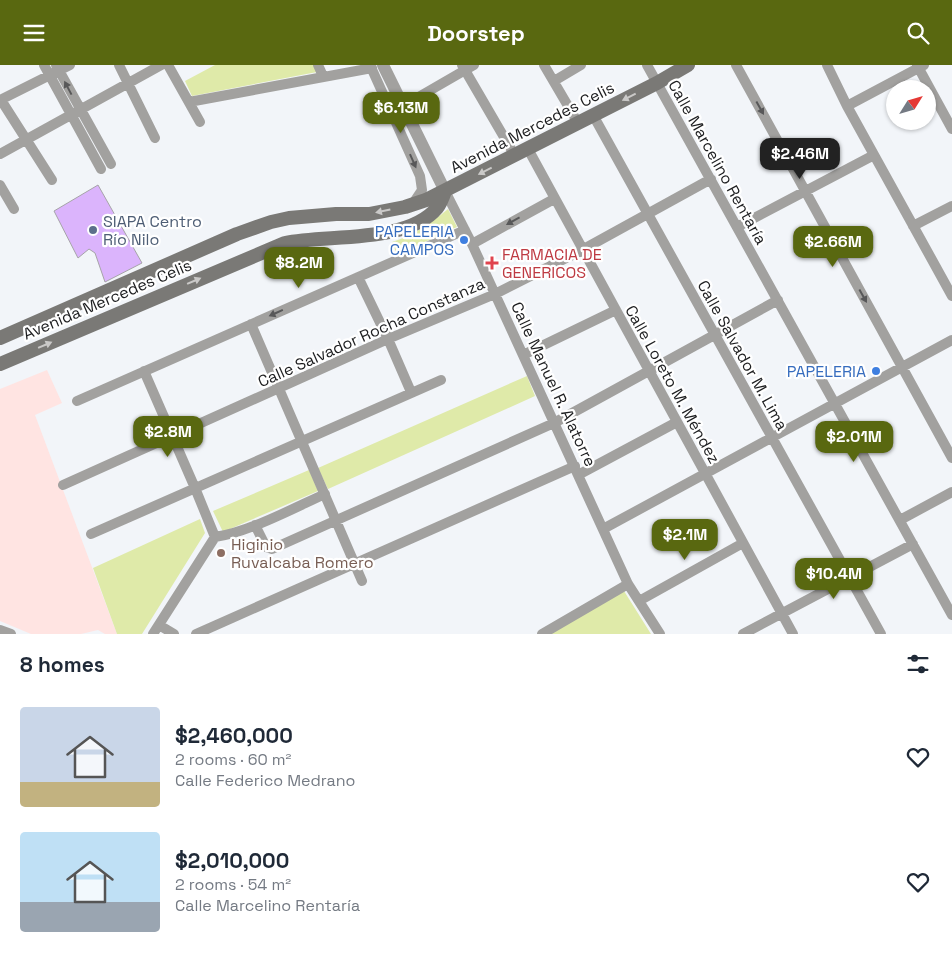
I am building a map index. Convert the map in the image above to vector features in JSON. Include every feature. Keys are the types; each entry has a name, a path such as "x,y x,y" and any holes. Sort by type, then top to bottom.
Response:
{"main road":[{"name":"Avenida Mercedes Celis","path":"0,338 237,234 271,222 307,215 369,214 412,205 426,200 657,83 688,65"},
{"name":"Avenida Mercedes Celis","path":"0,364 284,243 315,238 377,235 409,227 424,219 437,208 445,191"},
{"path":"0,357 15,350 22,344 27,326"}],"street":[{"path":"44,65 55,70 101,169"},
{"path":"52,180 1,100 55,70 70,65"},
{"path":"119,65 155,138"},
{"path":"0,154 161,65"},
{"path":"168,65 200,122"},
{"path":"318,65 323,76"},
{"path":"544,65 578,123"},
{"path":"554,81 581,65"},
{"name":"Calle Marcelino Rentaría","path":"647,65 952,615"},
{"path":"736,65 952,459"},
{"path":"827,65 847,106 952,296"},
{"path":"189,102 375,66 420,175 422,190 412,205"},
{"name":"Calle Manuel R. Alatorre","path":"375,66 403,106 472,243 628,584 660,634"},
{"path":"847,106 920,66 952,129"},
{"path":"403,106 467,67 514,156"},
{"path":"76,112 111,164"},
{"name":"Calle Salvador M. Lima","path":"593,115 849,578 882,634"},
{"name":"Calle Loreto M. Méndez","path":"528,149 793,634"},
{"path":"737,227 874,155"},
{"name":"Calle Salvador Rocha Constanza","path":"63,485 388,339 495,294 582,250 711,179"},
{"path":"0,185 14,209"},
{"path":"472,243 554,199"},
{"path":"913,226 952,206"},
{"path":"77,401 465,230"},
{"path":"358,277 412,392"},
{"path":"255,525 266,547 270,549 336,522 554,423 778,300"},
{"path":"523,355 616,310"},
{"path":"252,324 362,581"},
{"path":"603,529 952,339"},
{"path":"144,371 215,537"},
{"path":"91,534 440,380"},
{"path":"196,634 354,563 576,471 677,421"},
{"path":"900,520 952,492"},
{"path":"153,634 215,537 227,535 255,525 325,494"},
{"path":"638,601 743,543"},
{"path":"743,634 913,544"},
{"path":"542,634 628,584"},
{"path":"159,625 174,634"},
{"path":"0,630 11,634"}],"shaded area":[{"path":"47,370 62,403 35,415 117,634 105,634 98,630 81,634 31,634 0,621 0,389"}],"green space":[{"path":"215,65 314,65 317,72 192,96 185,81"},
{"path":"448,209 457,227 397,255 392,242 422,228"},
{"path":"527,376 535,396 328,489 318,468"},
{"path":"309,470 318,491 223,532 213,511"},
{"path":"200,519 205,533 142,634 117,634 93,568"},
{"path":"624,591 651,634 549,634"}],"building":[{"name":"SIAPA Centro Río Nilo","path":"98,185 142,263 105,282 95,253 89,249 78,258 54,211"}],"place":[{"name":"SIAPA Centro Río Nilo","path":"93,230"},
{"name":"PAPELERIA CAMPOS","path":"464,240"},
{"name":"FARMACIA DE GENERICOS","path":"492,263"},
{"name":"PAPELERIA","path":"876,371"},
{"name":"Higinio Ruvalcaba Romero","path":"221,553"}]}
